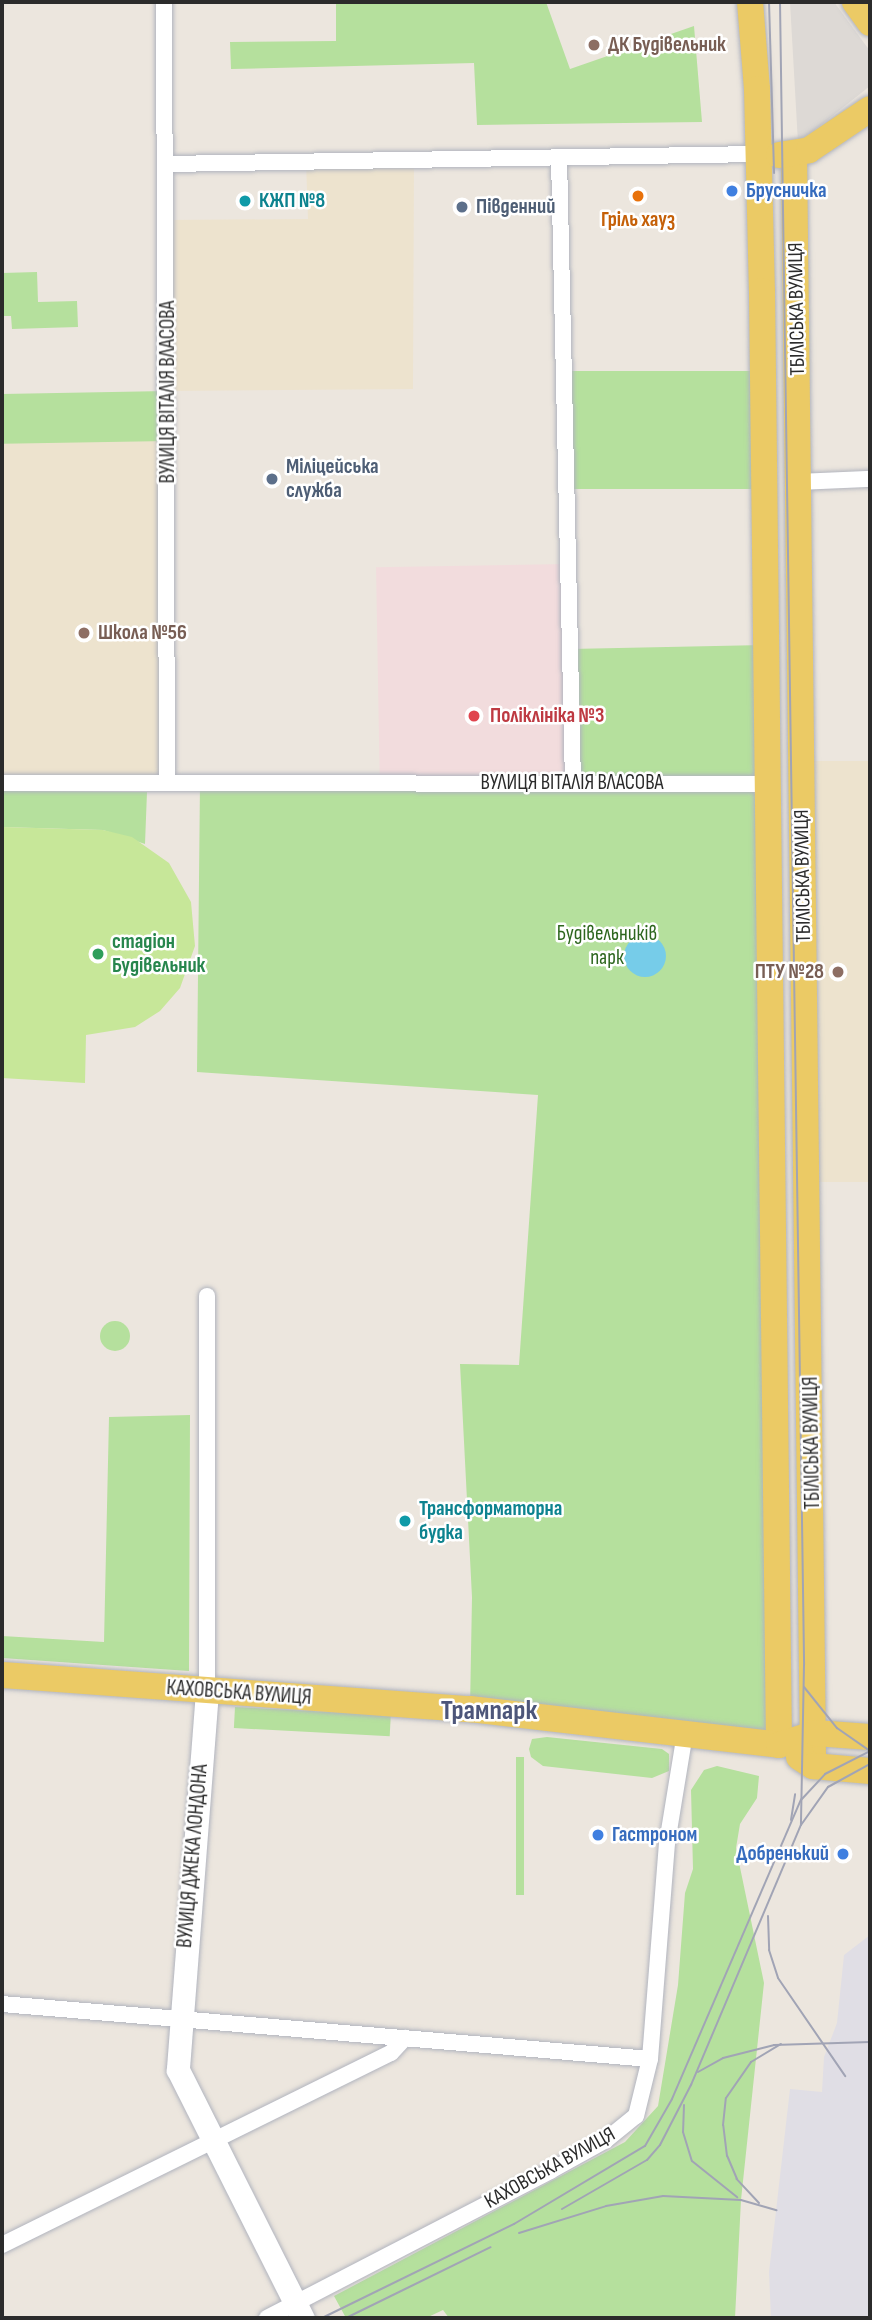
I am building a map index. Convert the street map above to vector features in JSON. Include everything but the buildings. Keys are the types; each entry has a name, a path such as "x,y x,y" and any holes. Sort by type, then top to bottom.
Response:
{"main road":[{"name":"ТБІЛІСЬКА ВУЛИЦЯ","path":"750,2 757,89 779,1745"},
{"path":"855,2 870,23"},
{"path":"757,155 794,155 825,142 870,109"},
{"name":"ТБІЛІСЬКА ВУЛИЦЯ","path":"794,155 815,1733 813,1766"},
{"name":"КАХОВСЬКА ВУЛИЦЯ","path":"2,1675 470,1709 779,1745"},
{"name":"ВУЛИЦЯ ДЖЕКА ЛОНДОНА","path":"207,1691 178,2070 300,2311"},
{"path":"779,1745 815,1733 870,1737"},
{"path":"779,1745 813,1766 870,1771"}],"street":[{"name":"ВУЛИЦЯ ВІТАЛІЯ ВЛАСОВА","path":"164,2 167,163 167,783"},
{"path":"167,163 757,155"},
{"path":"559,158 573,783"},
{"path":"800,482 870,479"},
{"name":"ВУЛИЦЯ ВІТАЛІЯ ВЛАСОВА","path":"2,783 768,783"},
{"path":"206,1296 207,1691"},
{"name":"КАХОВСЬКА ВУЛИЦЯ","path":"267,2318 300,2311 606,2140 636,2116 650,2059 667,1843 685,1733"},
{"path":"2,2004 650,2059"},
{"path":"2,2245 212,2139 391,2053 405,2038"}],"shaded area":[{"path":"790,2 834,2 870,51 870,86 798,143"},
{"path":"414,160 413,389 167,391 168,220 308,219 306,161"},
{"name":"Школа №56","path":"2,441 168,441 168,783 2,783"},
{"name":"Поліклініка №3","path":"568,564 572,783 380,786 376,567"},
{"name":"ПТУ №28","path":"801,761 870,761 870,1182 801,1182"},
{"path":"870,1935 870,2318 771,2318 769,2272 790,2089 822,2092 824,2057 837,2023 844,1955"}],"green space":[{"path":"336,2 546,2 570,69 694,26 702,122 477,125 474,63 231,69 230,42 336,41"},
{"path":"37,272 38,302 77,301 78,327 12,329 11,316 2,316 2,273"},
{"path":"564,371 763,371 763,489 564,489"},
{"path":"167,391 168,441 3,444 2,394"},
{"name":"Будівельників парк","path":"766,645 779,1745 470,1709 472,1597 460,1364 519,1365 538,1095 197,1072 200,783 572,783 570,649"},
{"path":"2,791 147,792 145,844 103,830 2,827"},
{"name":"стадіон Будівельник","path":"2,827 103,830 132,837 169,863 191,902 195,946 180,988 160,1011 135,1027 86,1035 85,1083 2,1078"},
{"path":"115,1321 126,1325 130,1336 126,1347 115,1351 104,1347 100,1336 104,1325"},
{"path":"190,1415 189,1671 2,1658 2,1636 104,1642 109,1417"},
{"path":"235,1707 391,1715 390,1736 234,1728"},
{"path":"547,1737 662,1749 669,1754 669,1771 652,1778 543,1766 531,1757 529,1749 532,1739"},
{"path":"516,1757 524,1757 524,1895 516,1895"},
{"path":"717,1766 759,1776 757,1798 740,1824 736,1848 764,1983 741,2200 735,2318 449,2318 443,2310 426,2318 346,2318 334,2296 625,2142 658,2106 678,1985 685,1893 693,1869 691,1790 704,1770"}],"water":[{"path":"645,935 660,941 666,956 660,971 645,977 630,971 624,956 630,941"}],"tram line":[{"path":"769,2 774,173"},
{"path":"780,2 804,1665 801,1825"},
{"path":"804,1687 837,1728 870,1751"},
{"path":"322,2318 514,2224 645,2146 672,2099 801,1800 825,1774 870,1751"},
{"path":"562,2209 647,2160 660,2145 691,2085 801,1825 828,1787 870,1764"},
{"path":"791,1820 795,1794"},
{"path":"768,1916 769,1950 778,1978 845,2076"},
{"path":"698,2072 723,2058 774,2045 870,2042"},
{"path":"759,2203 737,2179 727,2156 723,2125 726,2098 751,2062 781,2044"},
{"path":"684,2105 683,2132 692,2161 737,2197"},
{"path":"519,2233 606,2206 663,2196 741,2200 777,2210"},
{"path":"346,2318 491,2247"}],"place":[{"name":"ДК Будівельник","path":"594,45"},
{"name":"Брусничка","path":"732,191"},
{"name":"Гріль хауз","path":"638,196"},
{"name":"КЖП №8","path":"245,201"},
{"name":"Південний","path":"462,207"},
{"name":"Міліцейська служба","path":"272,479"},
{"name":"Школа №56","path":"84,633"},
{"name":"Поліклініка №3","path":"474,716"},
{"name":"стадіон Будівельник","path":"98,954"},
{"name":"ПТУ №28","path":"838,972"},
{"name":"Трансформаторна будка","path":"405,1521"},
{"name":"Гастроном","path":"598,1835"},
{"name":"Добренький","path":"843,1854"}],"district":[{"name":"Трампарк","path":"489,1711"}]}
